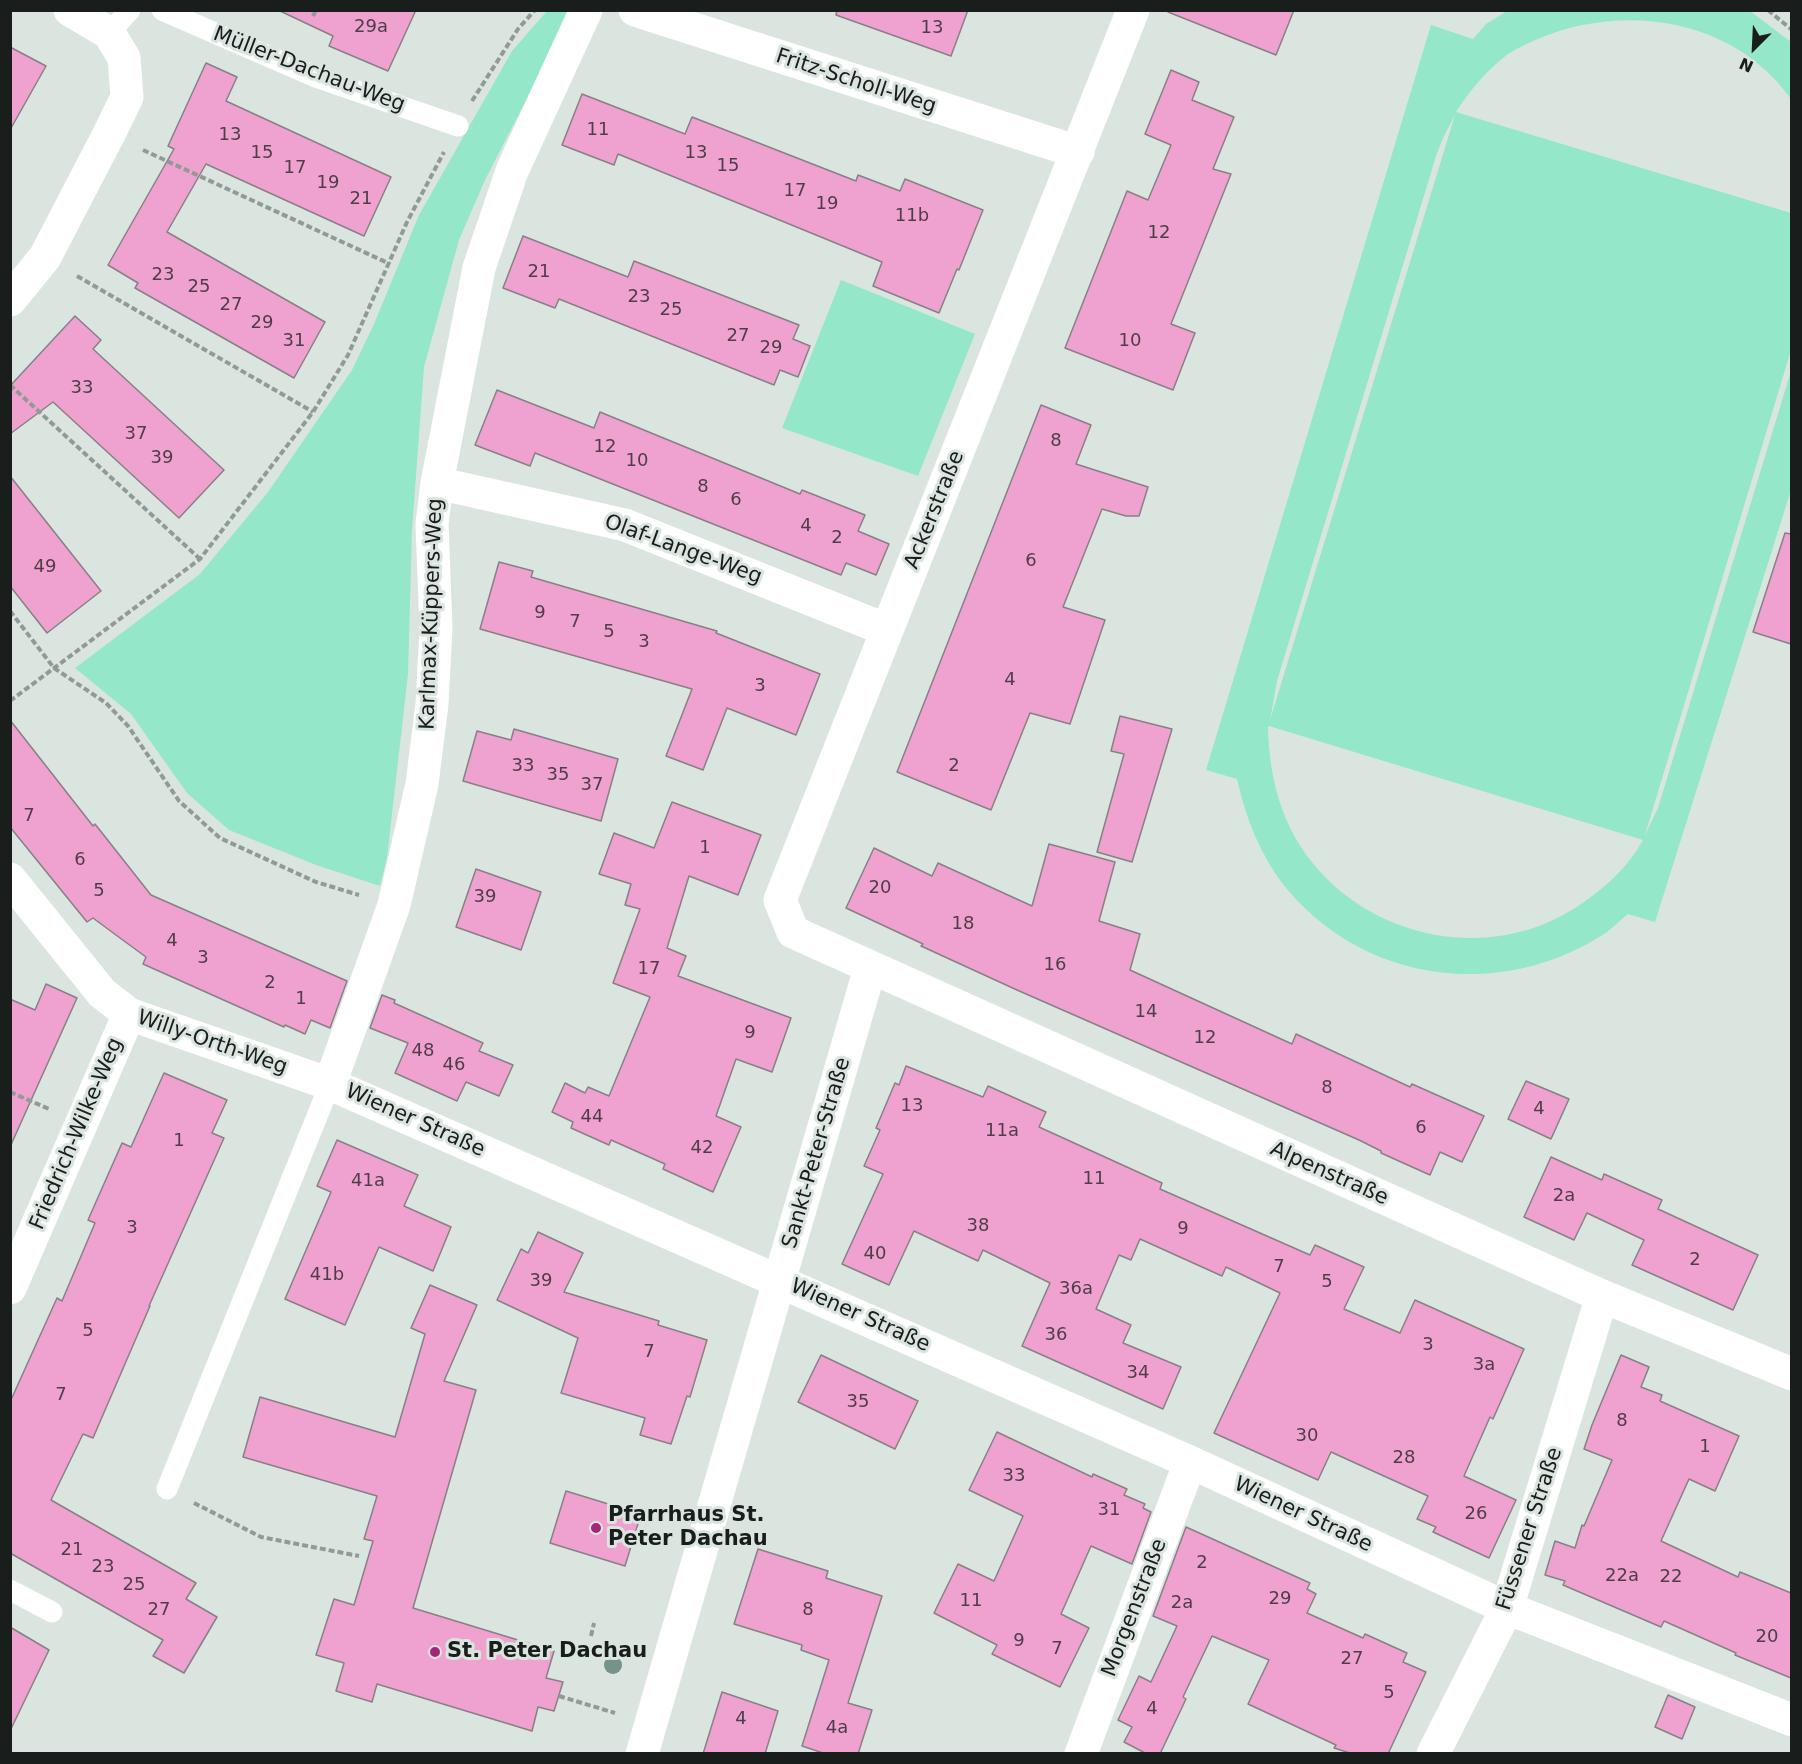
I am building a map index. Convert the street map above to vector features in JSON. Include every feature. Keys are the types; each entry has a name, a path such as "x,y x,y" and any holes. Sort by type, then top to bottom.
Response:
{"street":[{"path":"10,300 45,257 127,97 120,22 70,10"},
{"name":"Karlmax-Küppers-Weg","path":"330,1084 394,905 422,784 432,704 436,629 432,524 437,483 478,268 512,171 586,10"},
{"name":"Fritz-Scholl-Weg","path":"634,10 1078,152"},
{"name":"Ackerstraße","path":"870,968 793,932 780,900 1133,10"},
{"name":"Olaf-Lange-Weg","path":"437,483 625,525 887,630"},
{"name":"Willy-Orth-Weg","path":"10,879 102,993 129,1014 330,1084"},
{"name":"Sankt-Peter-Straße","path":"647,1739 870,968"},
{"name":"Alpenstraße","path":"870,968 1602,1296 1791,1374"},
{"name":"Friedrich-Wilke-Weg","path":"10,1288 129,1014"},
{"name":"Wiener Straße","path":"330,1084 1190,1462 1507,1608 1791,1720"},
{"name":"Füssener Straße","path":"1433,1754 1507,1608 1602,1296"},
{"name":"Morgenstraße","path":"1081,1754 1190,1462"}],"lane":[{"name":"Müller-Dachau-Weg","path":"162,10 316,77 458,126"},
{"name":"Wiener Straße","path":"167,1489 330,1084"},
{"path":"10,1590 52,1612"}],"path":[{"path":"10,701 200,559 313,412 348,355 407,222 458,126 518,29 535,10"},
{"path":"1768,10 1791,30"},
{"path":"110,134 390,264"},
{"path":"45,257 313,412"},
{"path":"10,385 200,559"},
{"path":"10,611 54,668 106,703 128,726 179,801 220,838 316,882 394,905"},
{"path":"167,1489 261,1537 359,1556"},
{"path":"591,1636 594,1623"},
{"path":"559,1696 647,1739"}],"green space":[{"path":"547,11 572,11 485,180 459,240 424,367 412,530 408,674 387,858 380,886 316,865 229,830 187,793 131,714 75,668 200,574 268,492 352,370 374,324 419,215 512,51"},
{"path":"1507,11 1750,11 1791,42 1791,99 1764,69 1732,46 1697,31 1659,22 1620,21 1581,25 1543,37 1508,54 1479,81 1456,112 1791,213 1791,350 1645,835 1658,808 1791,371 1791,490 1655,922 1628,914 1604,934 1564,955 1523,968 1480,974 1437,972 1395,962 1356,945 1319,921 1287,889 1269,864 1250,823 1237,779 1206,770 1431,25 1473,39 1486,24","holes":["1455,115 1270,719 1277,681 1436,156","1269,726 1643,840 1631,859 1608,883 1581,904 1545,924 1506,935 1467,938 1428,933 1390,921 1355,902 1324,876 1299,844 1285,816 1272,773"]},
{"path":"841,280 975,334 918,476 782,428"}],"building":[{"path":"278,10 416,10 388,71 329,46 333,36"},
{"path":"837,10 968,10 951,56 836,15"},
{"path":"1168,10 1294,10 1276,55 1168,12"},
{"path":"10,47 46,66 10,130"},
{"path":"206,63 237,77 226,101 391,177 364,236 206,164 167,232 325,322 294,378 135,288 138,283 108,265 174,149 168,146"},
{"path":"1171,70 1199,82 1192,100 1234,117 1213,169 1231,174 1171,324 1195,333 1173,390 1065,348 1127,191 1148,200 1171,145 1145,134"},
{"path":"582,94 685,134 692,117 856,181 858,175 900,191 905,179 983,210 939,313 873,286 882,262 618,154 614,165 562,145"},
{"path":"523,236 628,277 634,261 799,325 793,339 810,346 798,377 780,370 774,385 559,299 555,308 503,288"},
{"path":"75,316 101,340 93,349 224,470 179,518 53,402 10,434 10,386"},
{"path":"497,390 594,428 600,412 800,494 802,490 865,515 858,531 889,544 876,575 846,563 841,575 535,453 530,466 475,445"},
{"path":"1041,405 1091,425 1076,464 1148,487 1139,516 1126,516 1102,509 1063,607 1105,620 1070,724 1030,713 991,810 897,772"},
{"path":"10,476 101,591 47,633 10,586"},
{"path":"1785,533 1791,534 1791,644 1753,632"},
{"path":"499,562 533,571 531,577 717,631 716,633 820,674 796,735 727,708 703,770 666,756 692,689 480,629"},
{"path":"1120,716 1172,729 1132,862 1097,852 1124,754 1111,751"},
{"path":"10,720 93,826 95,824 151,895 347,981 330,1028 311,1020 305,1034 285,1025 284,1027 143,964 146,957 93,918 87,922 10,827"},
{"path":"514,729 618,759 601,821 463,781 477,731 511,740"},
{"path":"672,802 761,835 738,895 689,876 667,948 686,956 678,976 791,1018 772,1072 736,1059 716,1116 741,1127 713,1192 663,1169 665,1164 611,1140 609,1145 571,1128 573,1122 552,1112 565,1083 585,1093 588,1087 609,1096 650,997 613,983 640,909 625,905 631,884 599,874 614,833 654,848"},
{"path":"1049,844 1115,862 1099,921 1140,934 1130,970 1292,1044 1296,1034 1410,1087 1412,1084 1484,1116 1462,1162 1440,1152 1430,1175 1381,1153 1359,1140 1017,990 921,946 923,944 846,908 874,848 932,876 938,863 1032,906"},
{"path":"476,869 541,892 521,950 456,927"},
{"path":"46,984 77,998 10,1147 10,999 35,1010"},
{"path":"382,995 395,1000 394,1003 483,1043 479,1051 513,1065 499,1096 466,1082 457,1101 395,1073 408,1043 370,1028"},
{"path":"906,1066 983,1097 988,1086 1046,1112 1039,1127 1162,1183 1160,1189 1310,1255 1315,1245 1364,1267 1344,1309 1400,1333 1415,1300 1524,1349 1493,1419 1490,1417 1464,1476 1516,1500 1489,1558 1433,1532 1436,1527 1417,1519 1428,1496 1331,1452 1318,1480 1214,1433 1280,1293 1226,1267 1222,1276 1140,1239 1131,1260 1119,1255 1096,1309 1131,1325 1123,1343 1181,1367 1163,1409 1022,1346 1050,1283 983,1250 978,1261 914,1231 889,1285 842,1264 883,1174 864,1166 880,1130 876,1128 895,1083 899,1085"},
{"path":"164,1073 227,1100 212,1133 224,1138 93,1438 83,1434 51,1500 196,1583 186,1599 217,1617 184,1673 153,1656 163,1640 10,1553 10,1402 57,1298 62,1301 95,1223 88,1220 122,1143 131,1147"},
{"path":"1526,1081 1569,1099 1551,1139 1508,1119"},
{"path":"337,1140 418,1175 404,1206 451,1227 433,1271 379,1247 345,1325 285,1299 331,1192 317,1186"},
{"path":"1551,1157 1602,1180 1604,1174 1662,1200 1658,1209 1758,1255 1733,1310 1632,1265 1644,1240 1587,1213 1574,1240 1524,1217"},
{"path":"538,1232 583,1253 564,1292 659,1321 658,1325 707,1340 690,1397 687,1396 671,1444 640,1435 645,1418 561,1393 578,1338 497,1300 521,1249 528,1253"},
{"path":"430,1285 477,1305 444,1381 476,1390 413,1608 554,1651 546,1678 563,1682 554,1711 538,1707 532,1731 377,1684 372,1702 336,1691 344,1663 316,1655 334,1599 354,1605 373,1541 364,1539 377,1496 243,1457 260,1397 395,1437 425,1334 411,1328"},
{"path":"821,1355 918,1401 895,1449 798,1402"},
{"path":"1621,1355 1649,1367 1641,1387 1662,1395 1660,1401 1739,1436 1715,1491 1689,1479 1661,1541 1738,1577 1740,1572 1791,1593 1791,1678 1735,1655 1736,1653 1664,1621 1661,1627 1563,1585 1565,1581 1545,1575 1555,1541 1575,1548 1582,1525 1584,1526 1612,1460 1584,1449"},
{"path":"997,1432 1092,1477 1093,1474 1127,1489 1124,1495 1145,1504 1143,1508 1151,1512 1132,1564 1091,1546 1061,1614 1089,1628 1060,1687 992,1654 997,1645 934,1613 958,1564 994,1581 1023,1516 969,1490"},
{"name":"Pfarrhaus St. Peter Dachau","path":"566,1491 641,1514 625,1566 550,1543"},
{"path":"1186,1527 1310,1583 1307,1589 1316,1594 1307,1613 1363,1638 1365,1634 1407,1653 1403,1662 1426,1672 1388,1754 1353,1754 1334,1748 1336,1745 1248,1704 1269,1660 1212,1636 1183,1697 1186,1699 1160,1754 1147,1754 1124,1742 1132,1727 1118,1720 1139,1676 1151,1682 1177,1626 1153,1616"},
{"path":"758,1549 828,1571 826,1578 882,1596 848,1703 872,1710 858,1754 826,1754 802,1746 829,1660 801,1650 802,1645 734,1624"},
{"path":"10,1627 49,1650 10,1731"},
{"path":"722,1692 778,1711 765,1754 703,1754"},
{"path":"1668,1695 1695,1707 1682,1739 1655,1727"}],"place":[{"name":"Pfarrhaus St. Peter Dachau","path":"596,1528"},
{"name":"St. Peter Dachau","path":"435,1652"}]}
